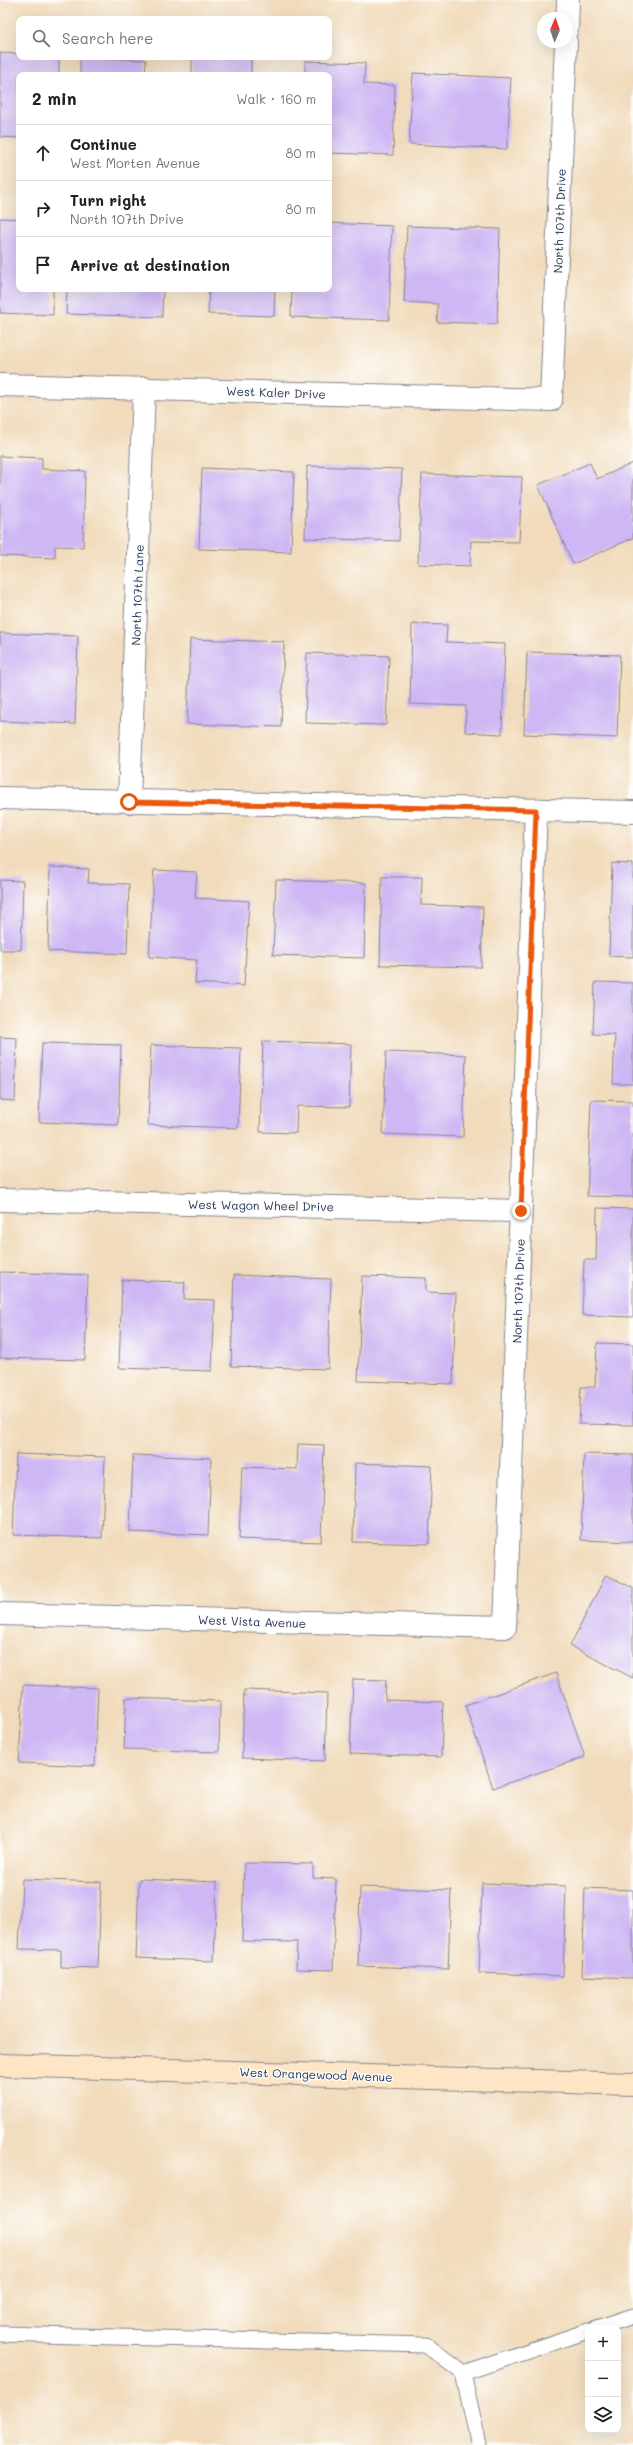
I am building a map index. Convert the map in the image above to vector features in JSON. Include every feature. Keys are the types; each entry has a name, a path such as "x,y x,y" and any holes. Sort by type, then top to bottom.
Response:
{"street":[{"path":"568,0 568,12"},
{"name":"North 107th Drive","path":"551,400 566,48"},
{"name":"West Kaler Drive","path":"0,385 551,400"},
{"name":"North 107th Lane","path":"129,802 144,388"},
{"path":"0,798 633,812"},
{"name":"North 107th Drive","path":"505,1628 536,810"},
{"name":"West Wagon Wheel Drive","path":"0,1200 521,1211"},
{"name":"West Vista Avenue","path":"0,1614 505,1628"},
{"name":"West Orangewood Avenue","path":"0,2065 633,2084"}],"lane":[{"path":"606,2325 633,2316"},
{"path":"463,2373 585,2332"},
{"path":"0,2334 426,2345 463,2373 479,2445"}],"building":[{"path":"0,53 16,54 16,60 59,60 59,72 16,72 16,138 0,137"},
{"path":"80,60 146,60 145,72 80,72"},
{"path":"192,60 251,60 251,72 192,72"},
{"path":"305,61 365,63 364,84 395,85 393,155 332,153 332,72 305,72"},
{"path":"413,73 511,78 507,149 409,144"},
{"path":"0,218 16,219 16,292 53,292 53,315 0,313"},
{"path":"332,223 392,226 389,320 291,317 292,292 332,292"},
{"path":"407,226 500,229 497,324 437,322 438,304 404,302"},
{"path":"67,292 163,292 162,317 66,314"},
{"path":"209,292 275,292 274,316 208,314"},
{"path":"0,456 42,458 42,469 85,471 83,547 55,546 55,558 0,556"},
{"path":"590,463 597,479 633,463 633,538 573,564 538,485"},
{"path":"307,466 402,469 399,541 305,538"},
{"path":"202,468 294,472 291,552 199,549"},
{"path":"422,474 522,477 519,542 471,541 470,566 418,564"},
{"path":"412,624 447,625 446,642 505,644 502,734 465,732 466,706 410,704"},
{"path":"0,633 78,636 75,724 0,721"},
{"path":"190,639 284,642 281,727 187,724"},
{"path":"527,652 620,655 617,738 524,734"},
{"path":"307,653 389,656 386,725 305,723"},
{"path":"612,863 633,864 633,957 609,956"},
{"path":"50,867 89,869 88,883 129,884 127,954 48,951"},
{"path":"154,870 197,872 195,898 249,901 244,986 195,983 197,960 149,957"},
{"path":"382,877 422,877 421,905 483,907 481,967 380,965"},
{"path":"0,880 23,881 21,950 0,950"},
{"path":"276,880 366,883 364,958 273,955"},
{"path":"595,982 633,983 633,1084 613,1084 615,1035 593,1034"},
{"path":"0,1037 17,1038 15,1101 0,1100"},
{"path":"263,1041 351,1044 349,1107 297,1106 296,1133 260,1132"},
{"path":"42,1043 121,1045 118,1125 39,1122"},
{"path":"151,1045 241,1048 238,1128 148,1125"},
{"path":"386,1052 466,1055 463,1137 383,1134"},
{"path":"591,1100 633,1101 633,1197 587,1196"},
{"path":"597,1208 633,1209 633,1317 582,1315 584,1260 596,1260"},
{"path":"0,1272 88,1275 85,1360 0,1358"},
{"path":"234,1275 331,1279 328,1369 231,1366"},
{"path":"362,1276 426,1278 426,1292 456,1293 453,1384 358,1381"},
{"path":"122,1280 185,1282 184,1299 215,1300 212,1371 119,1368"},
{"path":"597,1343 633,1344 633,1425 579,1424 581,1387 595,1387"},
{"path":"298,1444 324,1445 321,1542 239,1539 242,1467 297,1469"},
{"path":"16,1454 105,1457 102,1538 13,1535"},
{"path":"584,1454 633,1455 633,1542 581,1540"},
{"path":"133,1455 211,1458 208,1535 130,1532"},
{"path":"355,1463 432,1466 429,1544 353,1542"},
{"path":"606,1575 633,1588 633,1678 570,1646"},
{"path":"556,1673 585,1757 493,1788 465,1705"},
{"path":"353,1679 386,1680 385,1700 443,1702 441,1757 350,1754"},
{"path":"23,1685 98,1688 95,1766 19,1763"},
{"path":"244,1690 327,1693 325,1761 242,1758"},
{"path":"126,1698 220,1701 219,1752 124,1749"},
{"path":"244,1863 313,1864 313,1878 336,1879 333,1970 296,1969 297,1942 242,1941"},
{"path":"22,1879 101,1882 98,1968 61,1967 61,1950 19,1949"},
{"path":"139,1879 217,1882 214,1961 136,1958"},
{"path":"482,1883 566,1886 563,1976 479,1973"},
{"path":"360,1887 451,1890 448,1969 358,1966"},
{"path":"585,1888 633,1890 633,1978 582,1976"}],"route":[{"path":"129,802 536,810 521,1211"}]}
